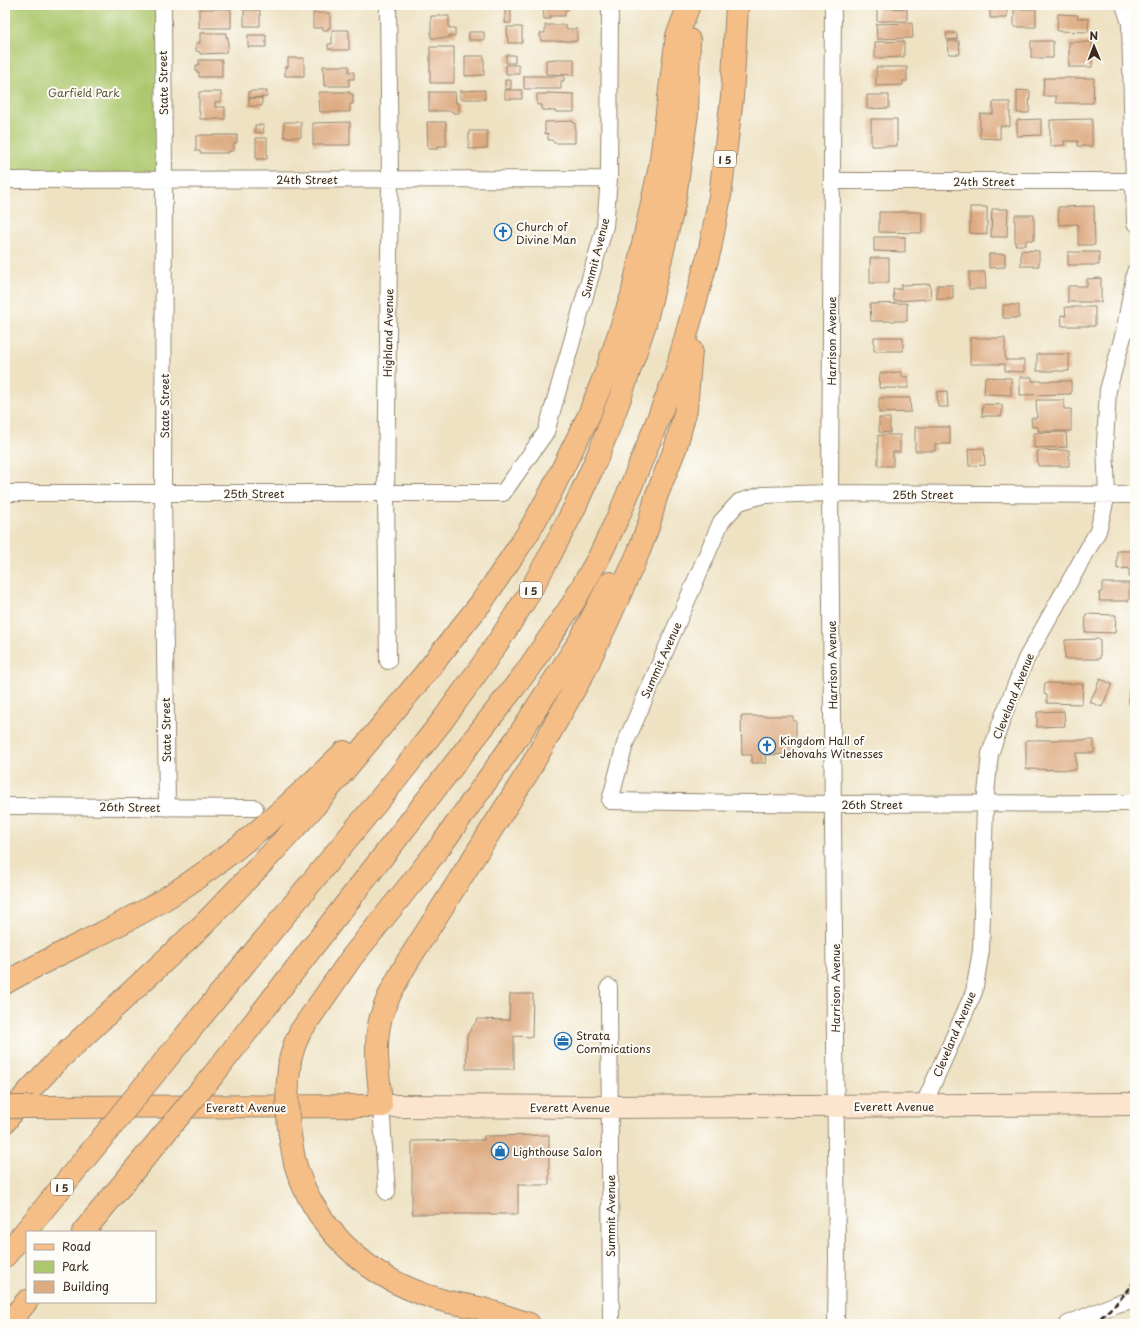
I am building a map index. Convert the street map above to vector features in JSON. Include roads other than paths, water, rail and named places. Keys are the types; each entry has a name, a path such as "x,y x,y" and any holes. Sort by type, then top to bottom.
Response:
{"main road":[{"path":"5,1122 26,1094 55,1063 206,922 313,808 424,675 481,603 528,532 550,494 575,444 606,372 634,287 660,166 677,36 690,5"},
{"name":"I 5","path":"26,1231 398,777 481,667 525,600 548,559 574,508 599,453 630,368 644,324 674,204 686,113 690,5"},
{"name":"I 5","path":"84,1231 214,1074 526,672 573,603 599,558 645,452 675,376 710,249 724,168 732,97 737,5"},
{"path":"382,1106 377,1045 382,1011 408,961 528,772 584,672 639,551 649,524 656,497 676,446 686,409 690,382 694,309"},
{"path":"529,1324 482,1309 421,1294 376,1272 343,1245 317,1212 306,1193 294,1163 286,1102 290,1060 300,1032 343,970 442,844 521,732 578,642 656,497"},
{"path":"5,983 139,914 183,887 226,857 261,830 293,802 424,675"},
{"name":"Everett Avenue","path":"5,1107 610,1107 1135,1104"},
{"name":"I 5","path":"5,1256 26,1231"},
{"path":"8,1324 26,1302"}],"street":[{"name":"State Street","path":"163,5 163,493 167,808"},
{"name":"Highland Avenue","path":"388,5 390,179 386,493 388,661"},
{"name":"Summit Avenue","path":"503,492 546,432 605,226 609,179 610,5"},
{"name":"Harrison Avenue","path":"833,5 830,493 834,804 836,1324"},
{"path":"1124,5 1130,23 1135,223"},
{"name":"24th Street","path":"5,180 609,179"},
{"name":"24th Street","path":"832,181 1134,181"},
{"name":"Cleveland Avenue","path":"923,1106 974,992 981,950 985,804 990,754 1004,714 1026,660 1098,531 1106,495 1104,444 1108,390 1124,333 1135,272"},
{"name":"25th Street","path":"5,493 503,492"},
{"name":"25th Street","path":"721,522 739,502 762,495 830,493 1135,495"},
{"name":"Summit Avenue","path":"610,801 625,744 721,522"},
{"name":"26th Street","path":"610,801 834,804 1135,803"},
{"name":"26th Street","path":"5,806 255,808"},
{"name":"Summit Avenue","path":"609,987 610,1324"},
{"path":"382,1106 387,1192"},
{"path":"1068,1324 1116,1304 1135,1300"}],"railway":[{"path":"1094,1324 1116,1304 1135,1281"}],"place":[{"name":"Church of Divine Man","path":"503,232"},
{"name":"Kingdom Hall of Jehovahs Witnesses","path":"767,746"},
{"name":"Strata Commications","path":"563,1041"},
{"name":"Lighthouse Salon","path":"500,1151"}],"park label":[{"name":"Garfield Park","path":"84,92"}]}
